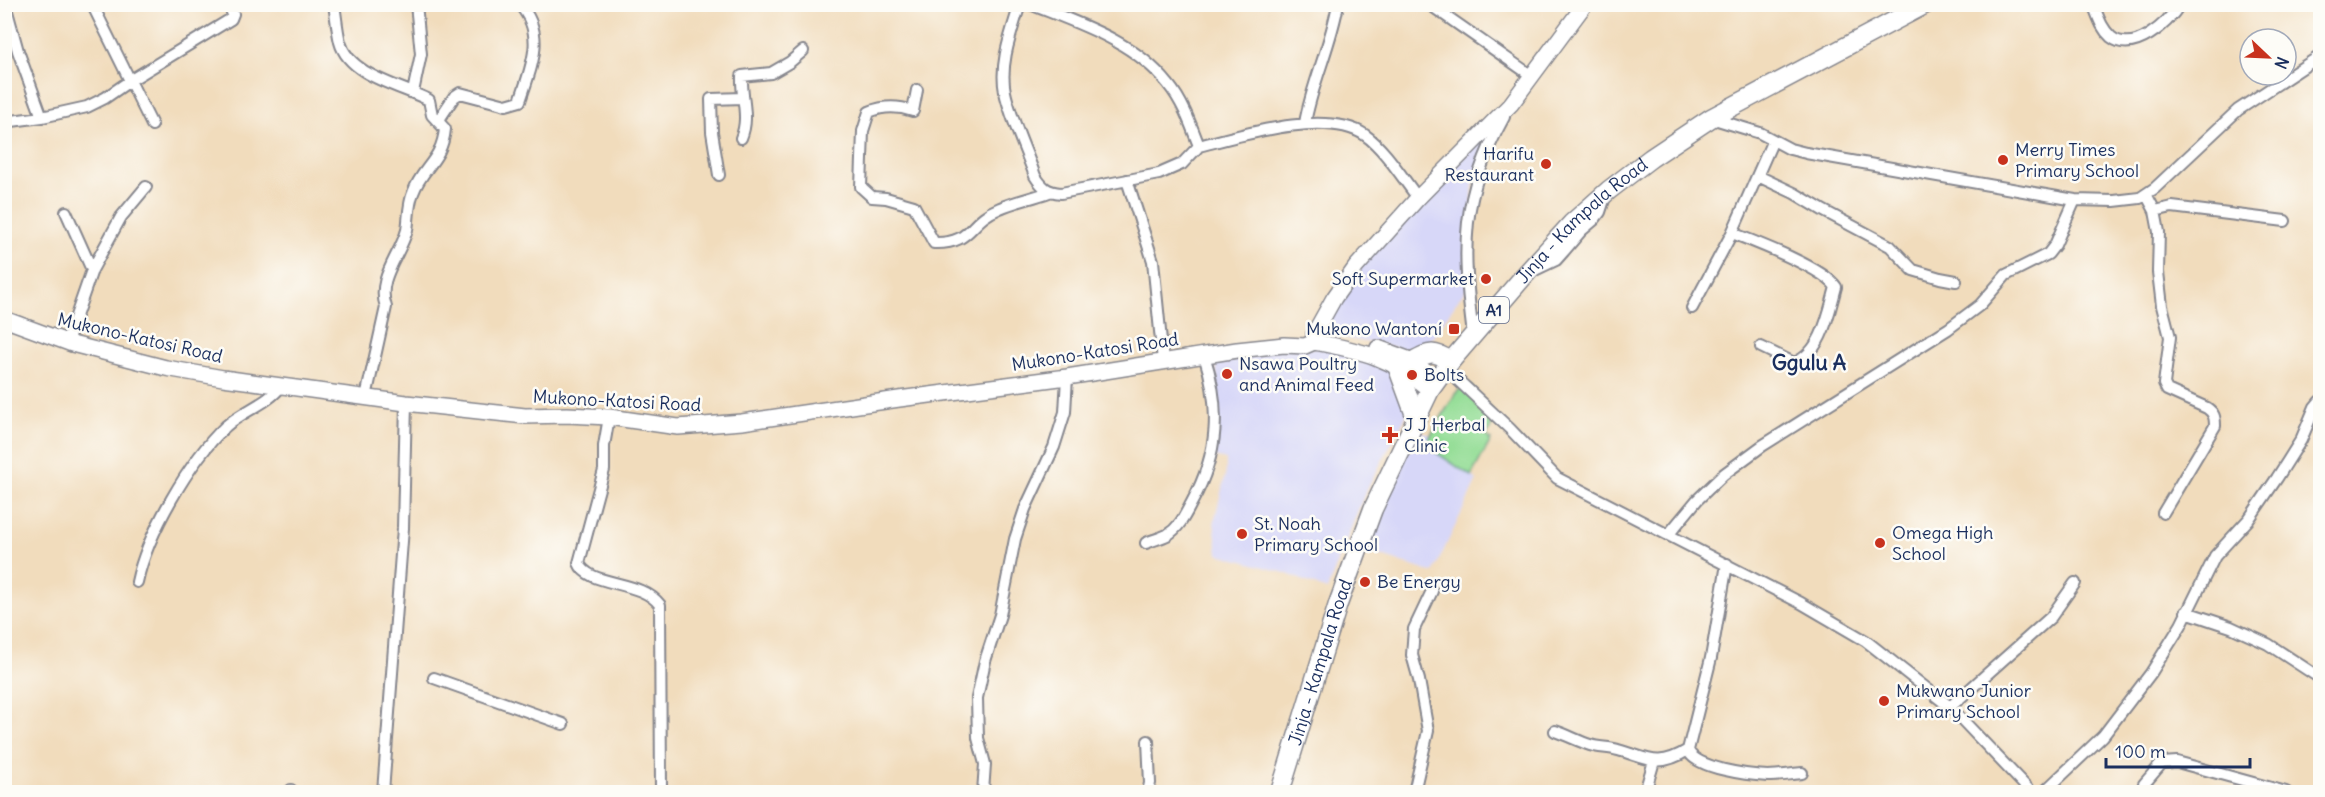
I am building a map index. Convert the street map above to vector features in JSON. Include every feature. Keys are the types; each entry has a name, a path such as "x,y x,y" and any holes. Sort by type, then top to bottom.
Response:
{"highway":[{"name":"Jinja - Kampala Road","path":"1280,792 1352,562 1373,509 1416,418 1441,375 1473,335 1572,223 1609,190 1651,158 1711,118 1926,4"},
{"path":"1416,418 1405,364 1426,354 1437,352 1441,375"}],"main road":[{"path":"1311,340 1334,298 1356,267 1418,198 1511,104 1585,4"},
{"name":"Mukono-Katosi Road","path":"4,319 67,342 166,368 223,378 406,403 525,416 609,417 678,427 742,422 1067,377 1163,361 1284,345 1336,335 1356,340 1405,364 1408,372 1441,375"}],"street":[{"path":"5,4 18,51 42,117"},
{"path":"92,4 152,125"},
{"path":"4,122 42,117 87,107 105,98 130,80 231,19 233,14 228,4"},
{"path":"334,4 340,44 349,59 377,78 429,100 432,114 445,129 444,143 437,157 419,179 412,194 406,231 384,284 382,295 386,307 366,397"},
{"path":"413,92 421,54 416,4"},
{"path":"438,121 454,97 460,93 506,105 520,101 535,40 534,26 530,16 519,4"},
{"path":"1020,4 1004,68 1005,91 1035,176 1049,192"},
{"path":"1030,4 1120,42 1148,62 1169,85 1180,103 1199,146"},
{"path":"1305,123 1310,98 1334,24 1338,4"},
{"path":"1429,4 1532,76"},
{"path":"2093,4 2101,25 2112,38 2126,43 2141,38 2162,26 2180,4"},
{"path":"741,138 745,128 746,111 742,76 771,73 803,51"},
{"path":"1711,118 1760,133 1806,153 2075,200 2114,201 2140,198 2155,188 2238,110 2320,56"},
{"path":"917,90 913,111 903,107 880,107 868,112 863,131 861,187 872,197 886,198 914,206 933,243 950,244 964,238 980,219 999,208 1049,192 1061,193 1159,174 1182,164 1199,146 1247,133 1305,123 1354,129 1366,136 1418,198"},
{"path":"719,175 712,132 711,99 743,99"},
{"path":"1473,335 1466,274 1466,230 1473,188 1480,164 1511,104"},
{"path":"1692,308 1732,233 1773,140"},
{"path":"1758,176 1794,193 1824,212 1890,246 1913,270 1929,273 1940,279 1956,281"},
{"path":"1127,180 1154,261 1163,361"},
{"path":"67,342 92,270 121,217 146,187"},
{"path":"2145,194 2155,212 2159,232 2158,272 2162,306 2170,337 2164,384 2167,390 2213,412 2215,419 2215,426 2163,513"},
{"path":"1668,535 1696,500 1724,474 1762,446 1948,328 1980,305 2006,275 2048,254 2055,246 2075,200"},
{"path":"2155,212 2172,207 2285,221"},
{"path":"66,212 92,270"},
{"path":"1732,233 1807,267 1832,280 1836,287 1823,330 1800,360 1794,363 1761,347"},
{"path":"1146,543 1166,535 1180,524 1207,469 1214,445 1215,406 1204,355"},
{"path":"1441,375 1510,429 1557,478 1801,603 1866,641 1950,707 2031,792"},
{"path":"983,792 985,764 978,738 977,698 985,661 1000,615 1015,539 1025,509 1054,447 1065,412 1067,377"},
{"path":"137,582 145,552 179,488 209,443 228,424 247,410 274,396 282,385"},
{"path":"2044,792 2103,736 2151,673 2215,556 2249,519 2271,488 2301,440 2315,407 2320,401"},
{"path":"383,792 403,528 406,403"},
{"path":"609,417 603,478 579,563 582,570 590,576 643,591 654,597 660,605 661,792"},
{"path":"1726,564 1711,658 1688,750 1692,758 1702,763 1737,773 1771,776 1802,772"},
{"path":"1950,707 2051,617 2075,583"},
{"path":"1414,792 1428,731 1412,655 1414,629 1432,591"},
{"path":"2186,612 2231,627 2268,644 2320,678"},
{"path":"434,678 563,724"},
{"path":"1556,731 1592,745 1611,748 1645,760 1675,758 1688,750"},
{"path":"1148,741 1150,783 1148,792"},
{"path":"1645,792 1654,761"},
{"path":"2140,792 2162,763 2177,762 2286,792"}],"shaded area":[{"path":"1501,117 1473,185 1467,287 1419,357 1394,347 1315,333 1361,263"},
{"path":"1274,345 1358,351 1418,383 1413,403 1364,495 1327,590 1285,573 1218,554 1214,522 1226,472 1226,460 1214,457 1218,433 1216,351"},
{"path":"1421,431 1431,435 1425,445 1477,480 1433,573 1361,549 1415,433"}],"green space":[{"path":"1470,385 1497,416 1486,436 1491,440 1471,476 1425,445 1455,394 1461,388"}],"place":[{"name":"Merry Times Primary School","path":"2003,160"},
{"name":"Harifu Restaurant","path":"1546,164"},
{"name":"Soft Supermarket","path":"1486,279"},
{"name":"Mukono Wantoní","path":"1454,329"},
{"name":"Nsawa Poultry and Animal Feed","path":"1227,374"},
{"name":"Bolts","path":"1412,375"},
{"name":"J J Herbal Clinic","path":"1390,435"},
{"name":"St. Noah Primary School","path":"1242,534"},
{"name":"Omega High School","path":"1880,543"},
{"name":"Be Energy","path":"1365,582"},
{"name":"Mukwano Junior Primary School","path":"1884,701"}],"district":[{"name":"Ggulu A","path":"1809,363"}]}
